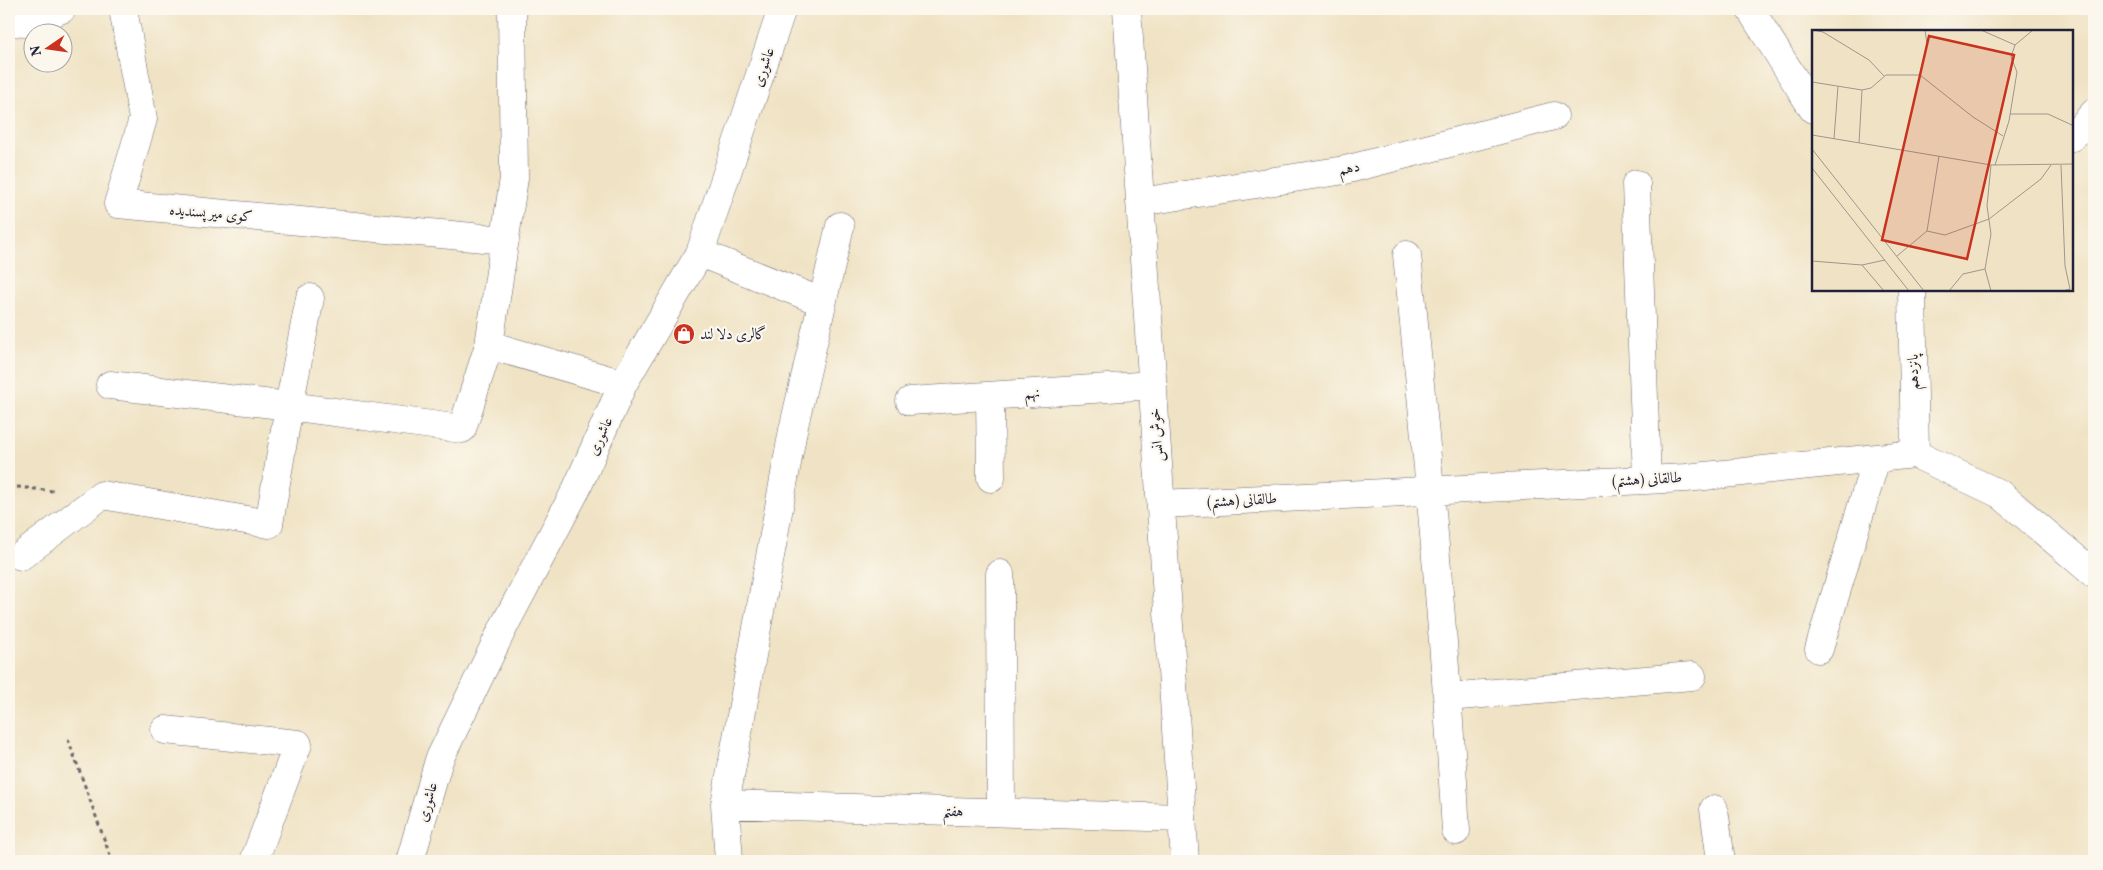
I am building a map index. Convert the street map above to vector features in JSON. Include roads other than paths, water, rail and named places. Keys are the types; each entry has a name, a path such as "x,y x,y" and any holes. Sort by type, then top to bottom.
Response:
{"street":[{"path":"9,22 26,24 62,9"},
{"name":"کوی میر پسندیده","path":"123,9 143,119 118,204 504,240"},
{"path":"110,385 462,429 489,345 514,178 512,9"},
{"name":"عاشوری","path":"410,861 439,760 504,626 576,490 623,384 700,253 782,9"},
{"name":"خوش انس","path":"1127,9 1185,861"},
{"path":"1750,9 1812,107"},
{"path":"2073,136 2094,113"},
{"name":"دهم","path":"1140,202 1345,170 1554,116"},
{"path":"1636,184 1647,480"},
{"path":"729,861 725,804 793,430 840,226"},
{"path":"700,253 822,302"},
{"path":"1407,255 1431,490 1448,697 1456,831"},
{"name":"پانزدهم","path":"1915,454 1917,295"},
{"path":"21,556 102,495 269,524 310,298"},
{"path":"489,345 623,384"},
{"name":"نهم","path":"910,400 1153,385"},
{"path":"990,396 991,478"},
{"path":"1915,454 2000,494 2094,574"},
{"name":"طالقانی (هشتم)","path":"1161,504 1686,478 1915,454"},
{"path":"1819,649 1876,459"},
{"path":"1000,574 1001,812"},
{"path":"1448,697 1692,676"},
{"path":"165,730 298,744 254,861"},
{"name":"هفتم","path":"725,804 1182,818"},
{"path":"1714,809 1721,861"}],"place":[{"name":"گالری دلا لند","path":"684,334"}]}
